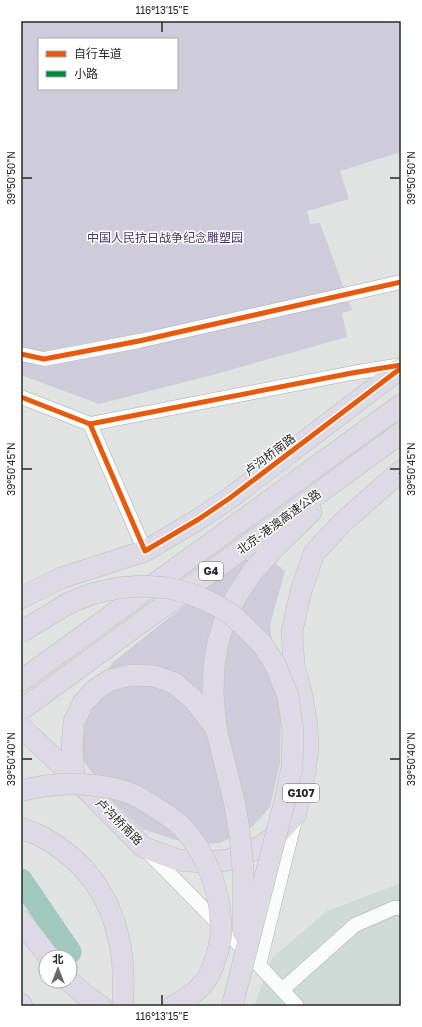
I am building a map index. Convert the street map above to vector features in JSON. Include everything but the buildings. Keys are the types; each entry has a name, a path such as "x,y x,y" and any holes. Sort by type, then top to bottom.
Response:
{"highway":[{"name":"卢沟桥南路","path":"21,598 61,578 145,551 199,519 230,498 401,368"},
{"name":"北京-港澳高速公路","path":"21,681 401,405"},
{"name":"北京-港澳高速公路","path":"21,710 401,433"},
{"path":"250,967 240,836 235,805 216,728 213,693 214,668 218,642 225,619 236,597 253,571 278,544 368,457"},
{"name":"G107","path":"296,814 305,772 308,749 302,696 294,666 292,631 300,591 314,553 343,522 401,472"},
{"path":"21,584 61,578"},
{"path":"21,632 67,604 91,594 118,588 142,586 169,588 191,594 212,603 231,614 262,644 275,664 288,696 293,731 292,767 250,967 232,1006"},
{"path":"74,777 72,745 74,722 83,703 95,690 110,680 131,675 154,676 174,683 193,699 216,728"},
{"name":"卢沟桥南路","path":"21,727 74,777 143,847 178,860 202,862 229,860 258,848 276,836 296,814"},
{"path":"21,791 33,787 82,784 122,790 148,803 167,815 184,829 196,845 216,887 220,905 222,932 219,950 206,981 196,991 173,1006"},
{"path":"21,828 45,838 70,856 88,872 100,889 110,909 117,931 122,957 124,982 123,1006"},
{"path":"21,921 43,949"},
{"path":"78,989 101,1006"}],"street":[{"path":"21,354 44,358 139,341 401,282"},
{"path":"21,397 90,424 401,364"},
{"path":"90,424 145,551"},
{"path":"250,967 296,814"},
{"path":"143,847 250,967 282,990 297,1006"},
{"path":"282,990 355,925 394,908 401,908"}],"shaded area":[{"path":"401,883 401,1006 254,1006 272,958 327,911"}],"green space":[{"name":"中国人民抗日战争纪念雕塑园","path":"21,21 401,21 401,152 340,171 349,199 307,211 310,224 320,223 352,310 342,313 347,337 205,377 99,404 21,375"},
{"path":"269,558 285,571 270,625 281,713 280,763 270,807 251,828 220,843 207,844 176,840 142,829 113,801 84,762 77,741 82,714 112,663 241,560"}],"waterway":[{"path":"21,880 68,949"}],"cycle path":[{"path":"21,354 44,359 139,341 401,282"},
{"path":"21,397 90,424 352,373 401,365"},
{"path":"90,424 145,551 199,519 230,498 401,368"}]}
